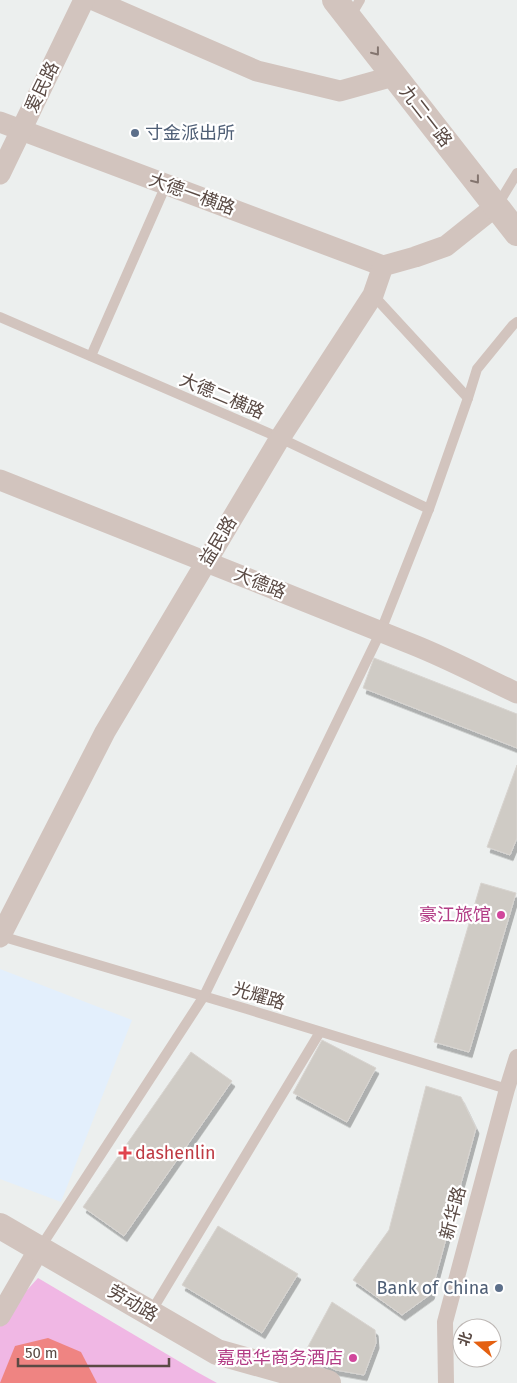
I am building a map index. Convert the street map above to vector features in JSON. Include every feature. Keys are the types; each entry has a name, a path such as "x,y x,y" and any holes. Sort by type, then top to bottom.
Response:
{"street":[{"name":"爱民路","path":"0,174 84,0"},
{"path":"94,0 257,71 340,91 394,76"},
{"name":"九二一路","path":"348,6 394,76 517,233"},
{"name":"大德一横路","path":"0,122 383,266"},
{"path":"383,266 446,246 496,206"},
{"name":"益民路","path":"0,936 106,732 280,438 372,295 383,266"},
{"name":"大德路","path":"0,480 415,646 517,692"},
{"name":"新华路","path":"446,1383 445,1322 517,1056"},
{"name":"劳动路","path":"0,1226 217,1352 328,1383"},
{"path":"0,1316 39,1249"}],"lane":[{"path":"496,206 517,173"},
{"path":"90,356 166,184"},
{"path":"372,295 468,398"},
{"name":"大德二横路","path":"0,317 280,438 428,509"},
{"path":"39,1249 204,996 380,632 428,509 477,369 517,322"},
{"name":"光耀路","path":"0,936 507,1089"},
{"path":"151,1313 320,1032"}],"shaded area":[{"path":"0,969 132,1020 61,1202 0,1179"},
{"path":"38,1278 217,1383 0,1383 0,1320"},
{"path":"48,1338 81,1352 97,1383 0,1383 15,1346"}],"building":[{"path":"374,658 517,714 517,748 363,688"},
{"path":"517,765 517,838 510,855 487,847"},
{"path":"481,883 516,893 469,1052 434,1042"},
{"path":"322,1040 376,1068 347,1122 293,1093"},
{"path":"191,1052 232,1081 124,1236 83,1207"},
{"path":"426,1086 461,1097 476,1128 431,1294 402,1315 353,1280 389,1230"},
{"path":"218,1226 298,1274 262,1333 182,1285"},
{"path":"332,1302 375,1330 376,1343 364,1375 336,1370 304,1354"}],"place":[{"name":"寸金派出所","path":"135,133"},
{"name":"豪江旅馆","path":"501,915"},
{"name":"dashenlin","path":"125,1153"},
{"name":"Bank of China","path":"499,1288"},
{"name":"嘉思华商务酒店","path":"353,1358"}]}
